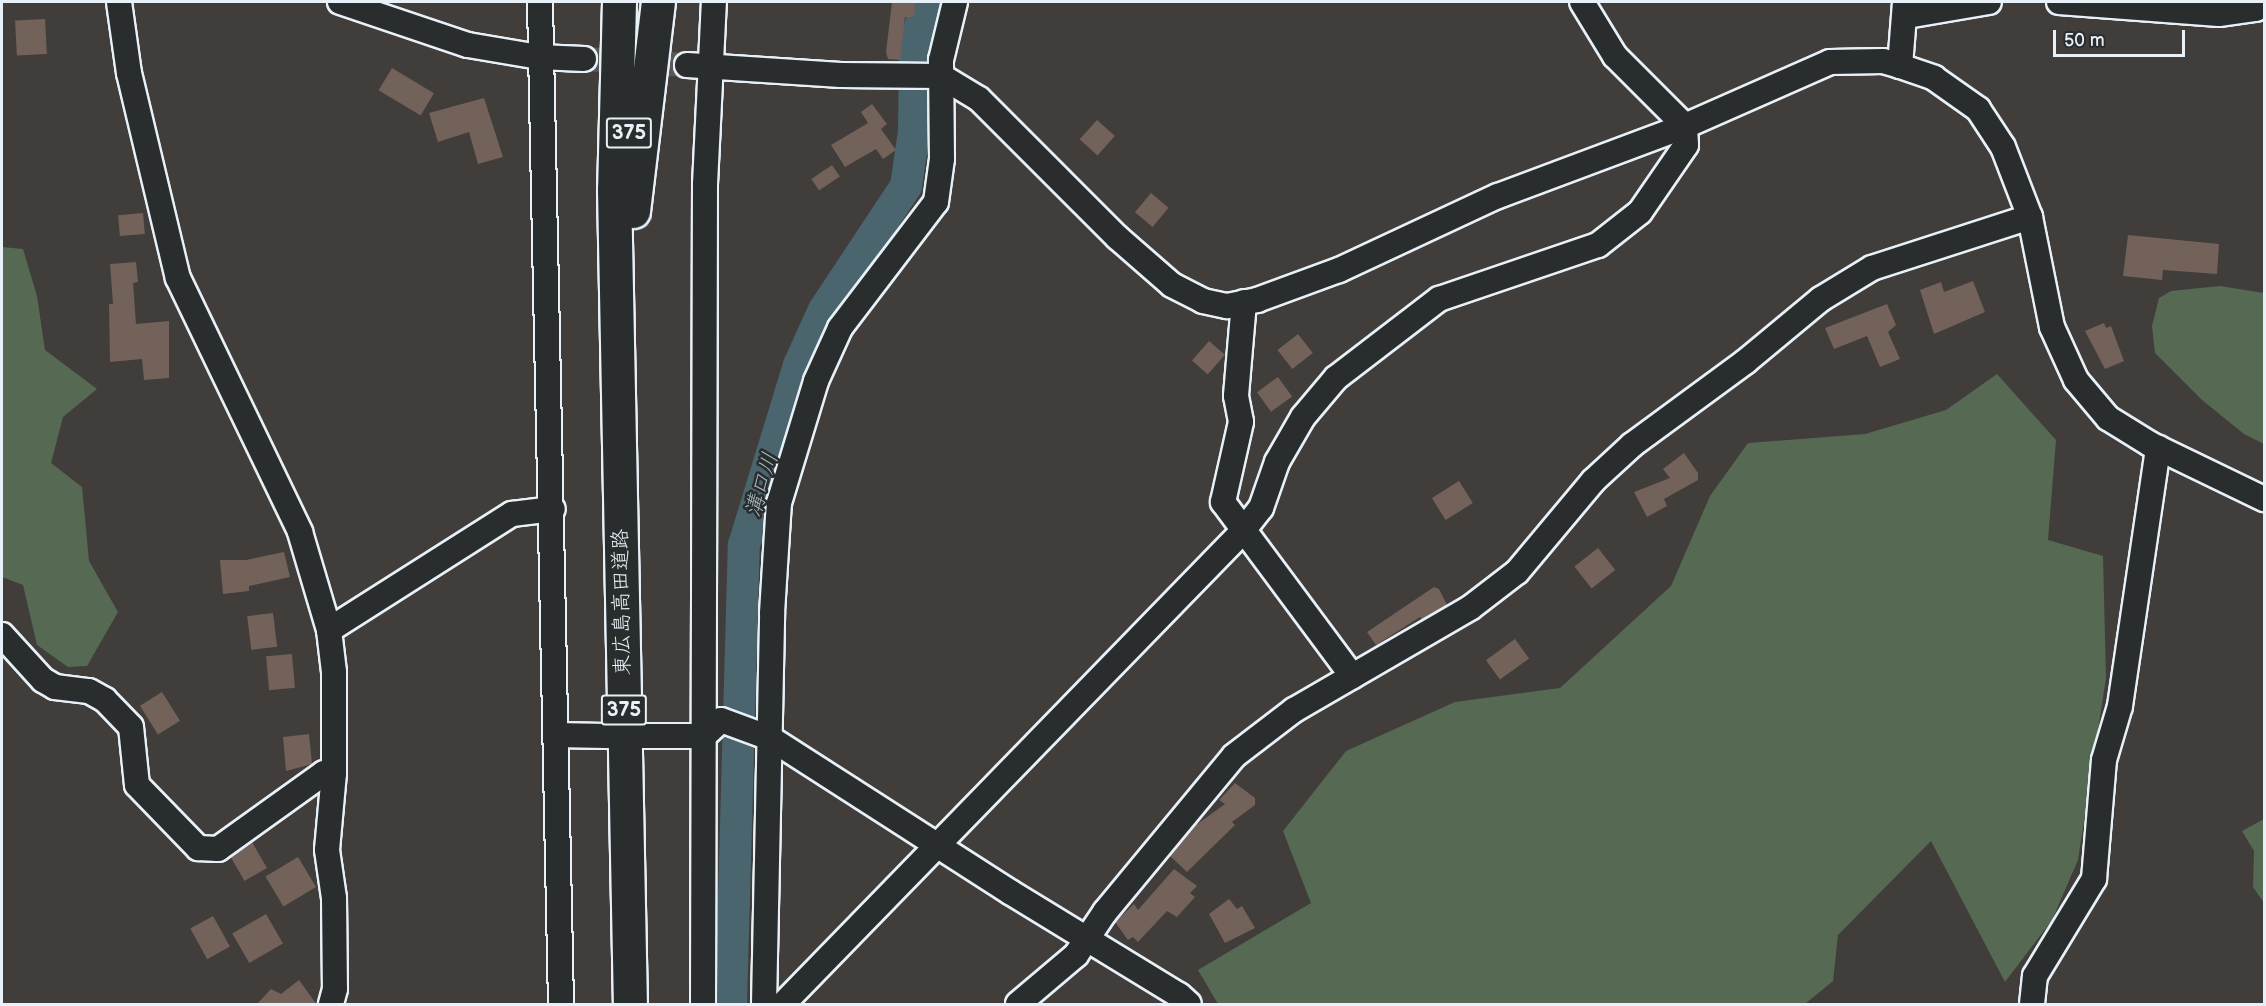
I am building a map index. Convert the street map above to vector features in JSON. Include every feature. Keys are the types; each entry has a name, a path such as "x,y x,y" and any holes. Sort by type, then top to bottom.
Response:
{"highway":[{"path":"608,2 614,189"},
{"name":"375","path":"619,2 614,189 619,415"},
{"name":"375","path":"619,415 626,265 633,2"},
{"path":"626,265 658,2"},
{"name":"東広島高田道路","path":"619,415 630,1005"}],"street":[{"path":"119,2 129,73 178,278 300,532 329,630 334,672 334,773 327,850 334,909 335,989 331,1005"},
{"path":"340,2 468,45 539,57 584,59"},
{"path":"540,2 539,57 553,509 561,1005"},
{"path":"703,1005 705,184 713,66 714,2"},
{"path":"764,1005 770,738 779,503 816,381 840,328 936,202 942,159 941,76 949,15 955,2"},
{"path":"783,1005 1242,532 1261,508 1277,462 1303,417 1336,378 1439,299 1598,245 1640,212 1686,145 1685,126 1615,56 1582,2"},
{"path":"1900,66 1906,9 1989,2"},
{"path":"2059,2 2219,14 2256,9 2264,2"},
{"path":"687,65 941,76 979,99 1117,237 1172,285 1203,301 1227,306 1339,270 1498,196 1685,126 1830,62 1883,61 1934,78 1978,109 2003,147 2030,217 2052,327 2076,380 2108,418 2158,448 2265,499"},
{"path":"1018,1005 1076,955 1234,756 1294,710 1470,608 1517,572 1593,481 1632,445 1745,362 1821,299 1872,268 2030,217"},
{"path":"1245,302 1236,396 1241,422 1236,456 1222,496 1242,532 1352,676"},
{"path":"2032,1005 2035,976 2094,879 2104,760 2120,705 2158,448"},
{"path":"329,630 512,514 553,509"},
{"path":"2,635 43,680 55,687 89,691 105,700 131,727 135,737 134,773 143,795 198,848 218,849 324,773 334,773"},
{"path":"641,736 704,736 722,720 770,738 937,846 1179,994 1189,1005"},
{"path":"555,735 606,736"}],"green space":[{"path":"2,247 23,249 37,296 45,350 97,389 63,417 51,463 82,487 89,561 118,612 87,666 68,667 37,645 23,585 2,577"},
{"path":"2220,286 2264,293 2264,444 2244,434 2202,400 2155,353 2152,326 2159,298 2171,291"},
{"path":"1997,374 2056,440 2048,540 2103,556 2106,678 2078,860 2052,920 2005,982 1931,841 1838,935 1833,981 1805,1004 1218,1004 1198,970 1311,903 1283,831 1346,751 1455,702 1560,688 1671,586 1710,496 1748,443 1865,434 1946,410"},
{"path":"2264,819 2264,903 2253,887 2254,851 2242,831"}],"building":[{"path":"892,2 915,2 914,17 905,17 900,60 888,59 886,52"},
{"path":"45,19 47,54 17,56 15,21"},
{"path":"392,68 434,93 421,116 379,90"},
{"path":"484,98 503,157 478,164 469,132 438,142 429,113"},
{"path":"872,104 887,124 881,129 896,150 883,159 876,149 845,167 831,145 868,123 861,112"},
{"path":"1097,120 1115,136 1097,155 1080,139"},
{"path":"832,165 840,177 819,191 811,179"},
{"path":"1151,193 1169,208 1153,227 1135,212"},
{"path":"143,213 145,234 120,236 118,215"},
{"path":"2128,235 2219,244 2217,274 2163,270 2162,280 2123,276"},
{"path":"136,262 138,282 133,283 136,324 169,321 169,378 144,380 142,359 110,362 109,304 113,304 110,264"},
{"path":"1973,281 1985,312 1934,334 1920,290 1941,282 1944,292"},
{"path":"1887,304 1896,325 1888,332 1900,359 1880,367 1867,336 1834,349 1825,328"},
{"path":"2104,323 2106,328 2111,326 2124,361 2105,369 2085,331"},
{"path":"1298,334 1313,353 1292,369 1278,350"},
{"path":"1209,341 1225,355 1208,374 1192,361"},
{"path":"1278,377 1292,396 1271,412 1257,392"},
{"path":"1684,453 1698,473 1698,480 1664,499 1667,506 1647,517 1634,492 1670,478 1663,469"},
{"path":"1459,481 1473,503 1446,520 1432,498"},
{"path":"1598,548 1615,570 1592,589 1574,566"},
{"path":"284,552 290,577 249,586 249,591 223,594 220,560 246,560"},
{"path":"1434,587 1439,589 1447,605 1422,620 1420,617 1376,645 1367,632"},
{"path":"273,613 277,647 251,650 247,616"},
{"path":"1515,639 1529,658 1500,680 1486,660"},
{"path":"292,654 295,688 269,690 266,656"},
{"path":"162,692 180,721 158,735 140,706"},
{"path":"309,734 312,764 286,771 283,737"},
{"path":"1235,783 1255,798 1255,805 1232,822 1235,825 1187,872 1170,856 1196,825 1225,804 1219,800"},
{"path":"252,842 267,868 244,881 229,855"},
{"path":"298,857 316,887 283,907 265,877"},
{"path":"1174,869 1197,886 1190,893 1195,897 1177,917 1167,911 1138,942 1133,937 1128,940 1115,922 1134,904 1138,910"},
{"path":"1229,899 1237,909 1242,906 1255,928 1225,943 1209,914"},
{"path":"266,914 283,943 249,963 232,934"},
{"path":"213,916 230,947 207,959 190,929"},
{"path":"299,980 317,1005 256,1005 271,989 281,994"}],"waterway":[{"name":"溝口川","path":"731,1004 744,545 799,365 824,310 906,186 914,132 915,45 927,2"}],"tunnel":[{"path":"584,59 687,65"}]}
